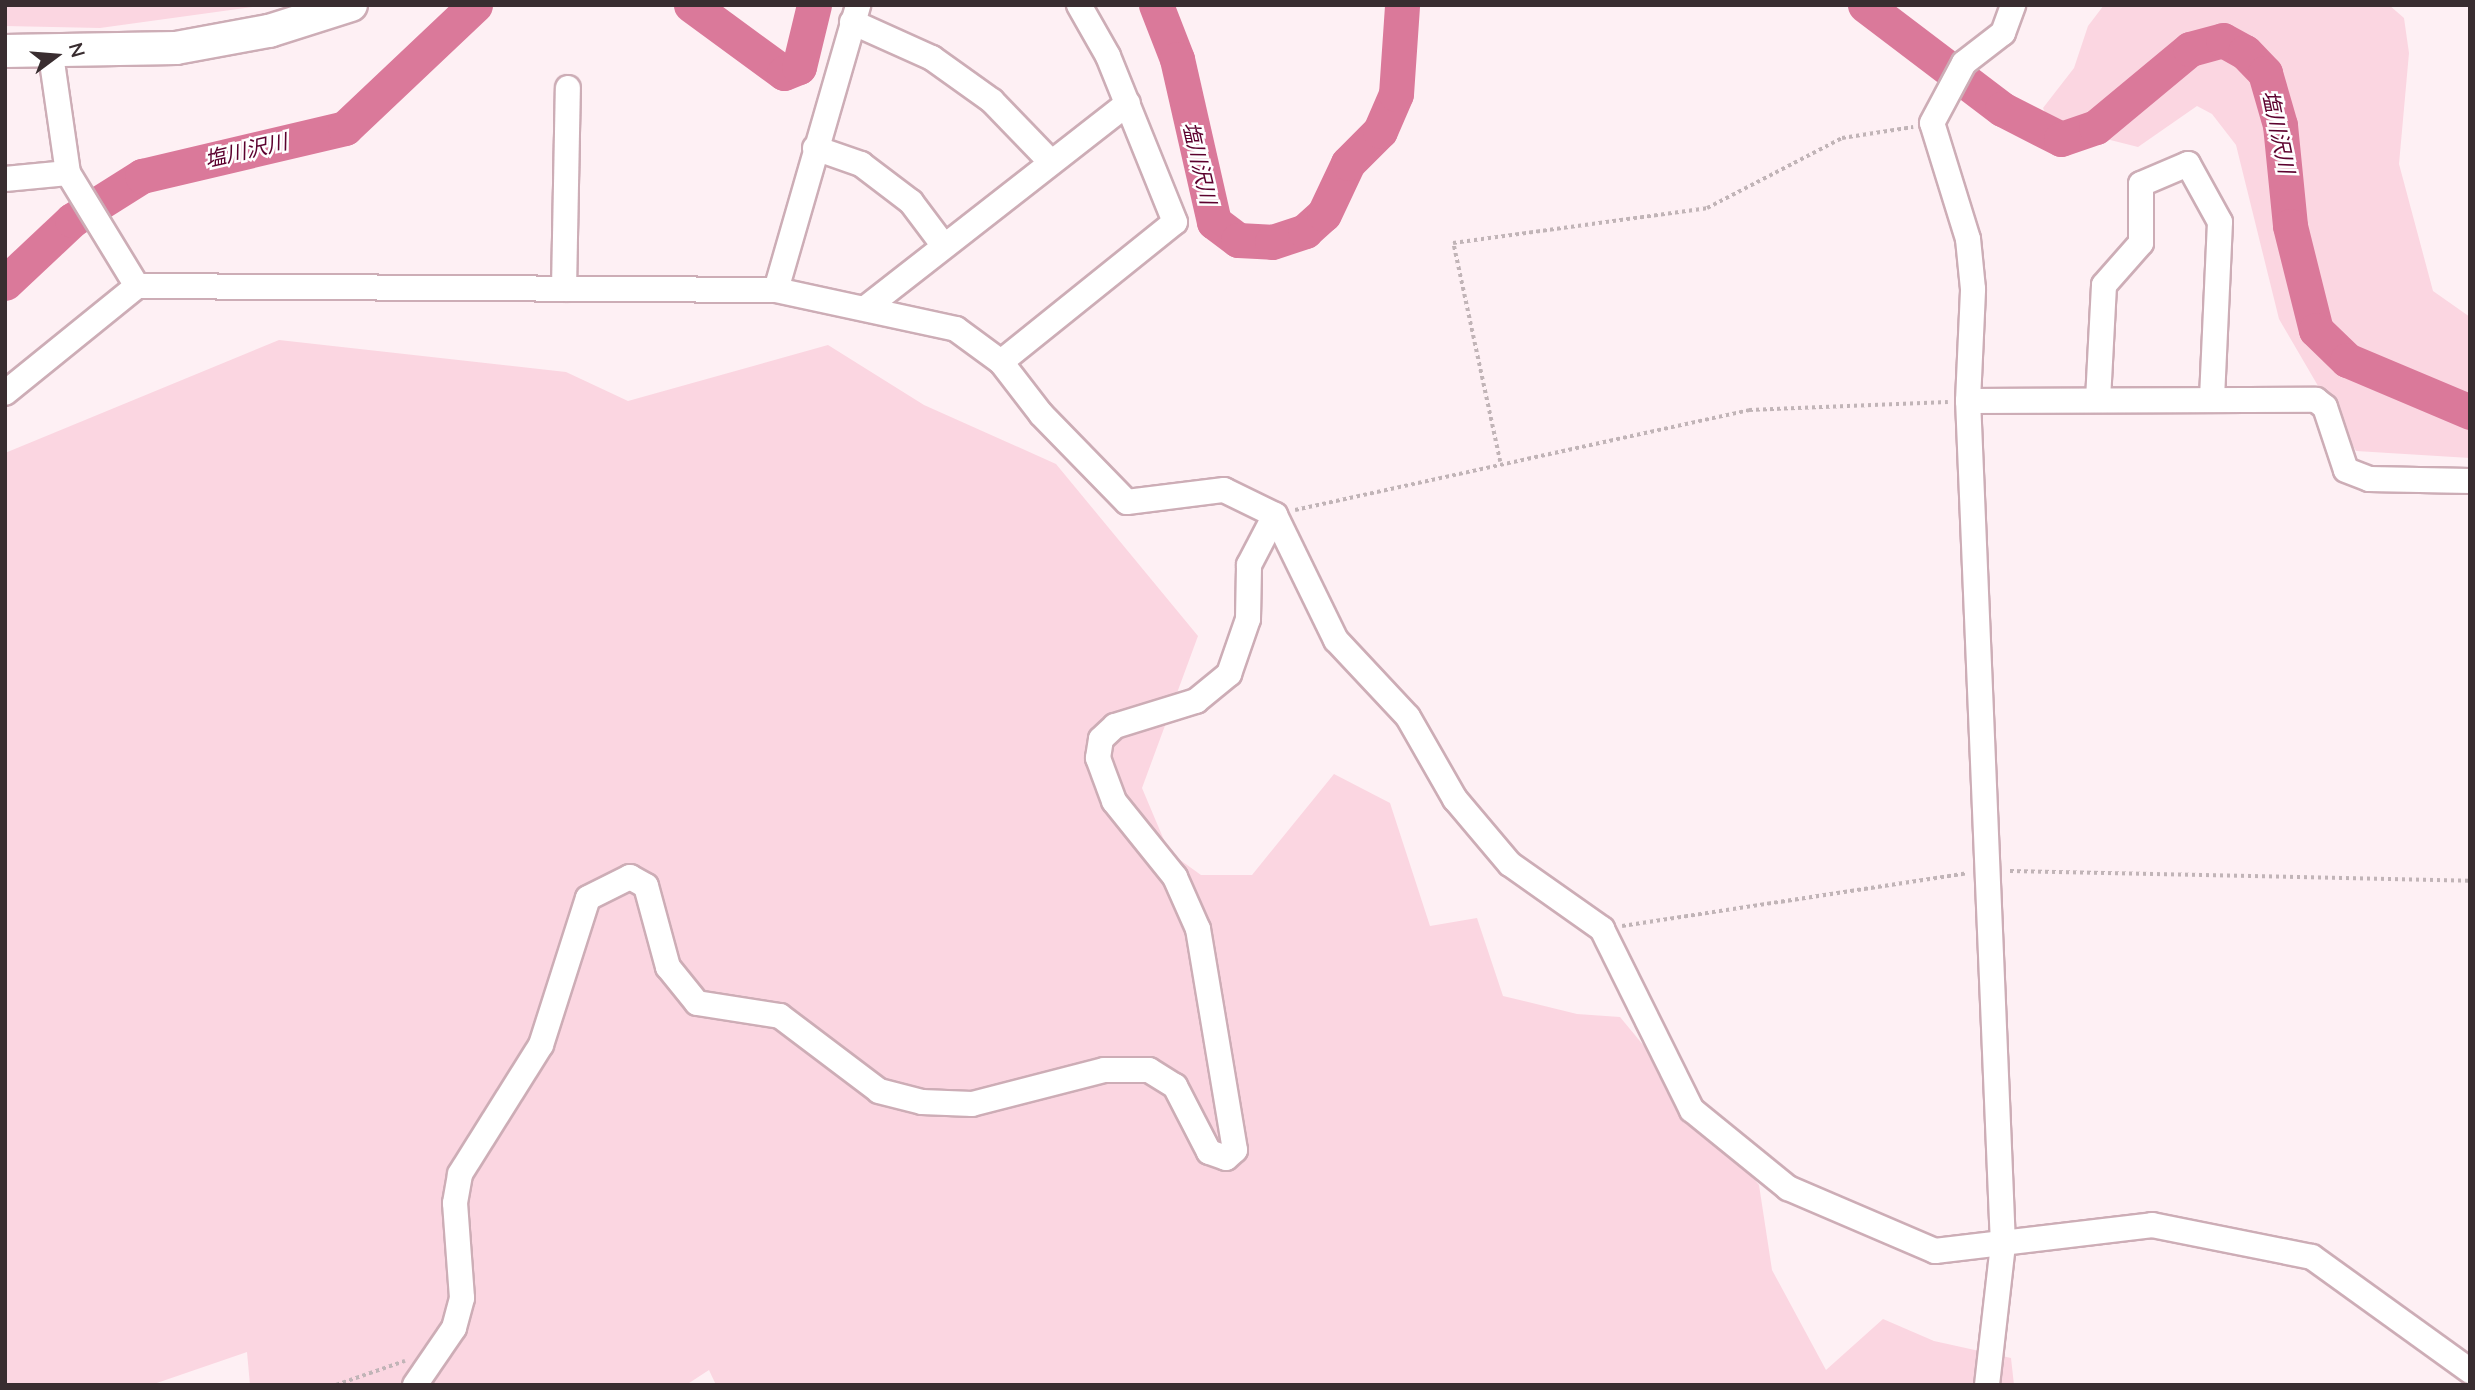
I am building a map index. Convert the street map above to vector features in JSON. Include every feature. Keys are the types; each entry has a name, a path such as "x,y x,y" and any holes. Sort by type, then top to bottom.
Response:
{"main road":[{"path":"5,51 51,55 176,48 269,32 351,5"}],"street":[{"path":"1001,362 1175,222 1128,103 1079,5"},
{"path":"1987,1385 2003,1245 1984,871 1968,401 1973,289 1968,239 1932,124 1964,63 2003,33 2013,5"},
{"path":"776,290 855,13 932,58 992,101 1049,160"},
{"path":"51,55 72,182 137,286"},
{"path":"564,289 568,88"},
{"path":"867,307 1049,160 1128,103"},
{"path":"815,148 861,164 911,202 944,246"},
{"path":"2098,400 2104,285 2141,243 2141,184 2188,164 2220,222 2212,399"},
{"path":"5,179 72,182"},
{"path":"5,393 137,286 776,290 867,307 956,329 1001,362 1041,414 1126,502 1224,490 1275,515 1336,640 1408,717 1455,799 1510,864 1602,929 1692,1110 1788,1188 1935,1251 2003,1245 2152,1225 2312,1258 2470,1371"},
{"path":"1968,401 2316,400 2325,407 2346,470 2369,479 2470,481"},
{"path":"415,1385 432,1355 454,1328 462,1298 455,1203 460,1174 541,1045 588,898 630,877 646,886 668,967 697,1003 780,1016 879,1091 922,1102 972,1104 1104,1070 1149,1070 1175,1086 1209,1152 1226,1158 1234,1150 1198,929 1175,877 1114,801 1098,758 1101,739 1115,726 1196,701 1229,674 1248,619 1249,565 1275,515"}],"path":[{"path":"1500,462 1453,243 1707,208 1842,138 1932,124"},
{"path":"1275,515 1500,462 1749,410 1968,401"},
{"path":"1602,929 1984,871 2470,881"},
{"path":"336,1385 382,1365 432,1355"}],"shaded area":[{"path":"5,5 267,5 100,28 5,26"},
{"path":"2104,5 2389,5 2404,18 2409,53 2399,164 2433,291 2470,317 2470,458 2356,451 2279,319 2236,145 2212,114 2197,106 2138,147 2051,125 2043,108 2074,68 2088,26"},
{"path":"279,340 566,372 628,401 828,345 924,405 1056,464 1198,636 1142,788 1169,852 1201,875 1252,875 1334,774 1390,803 1430,926 1477,918 1503,996 1577,1014 1620,1017 1759,1185 1772,1270 1826,1370 1883,1319 1934,1341 2011,1358 2014,1385 716,1385 709,1370 686,1385 250,1385 247,1352 151,1385 5,1385 5,453"}],"waterway":[{"name":"塩川沢川","path":"5,283 72,220 142,176 345,128 475,5"},
{"name":"塩川沢川","path":"691,5 784,73 799,67 814,5"},
{"name":"塩川沢川","path":"1156,5 1177,59 1214,222 1238,240 1272,242 1305,231 1324,214 1348,163 1380,131 1396,94 1402,5"},
{"name":"塩川沢川","path":"1865,5 2002,109 2061,139 2096,127 2190,49 2223,40 2245,52 2265,73 2280,125 2290,226 2316,330 2347,360 2470,412"}]}
